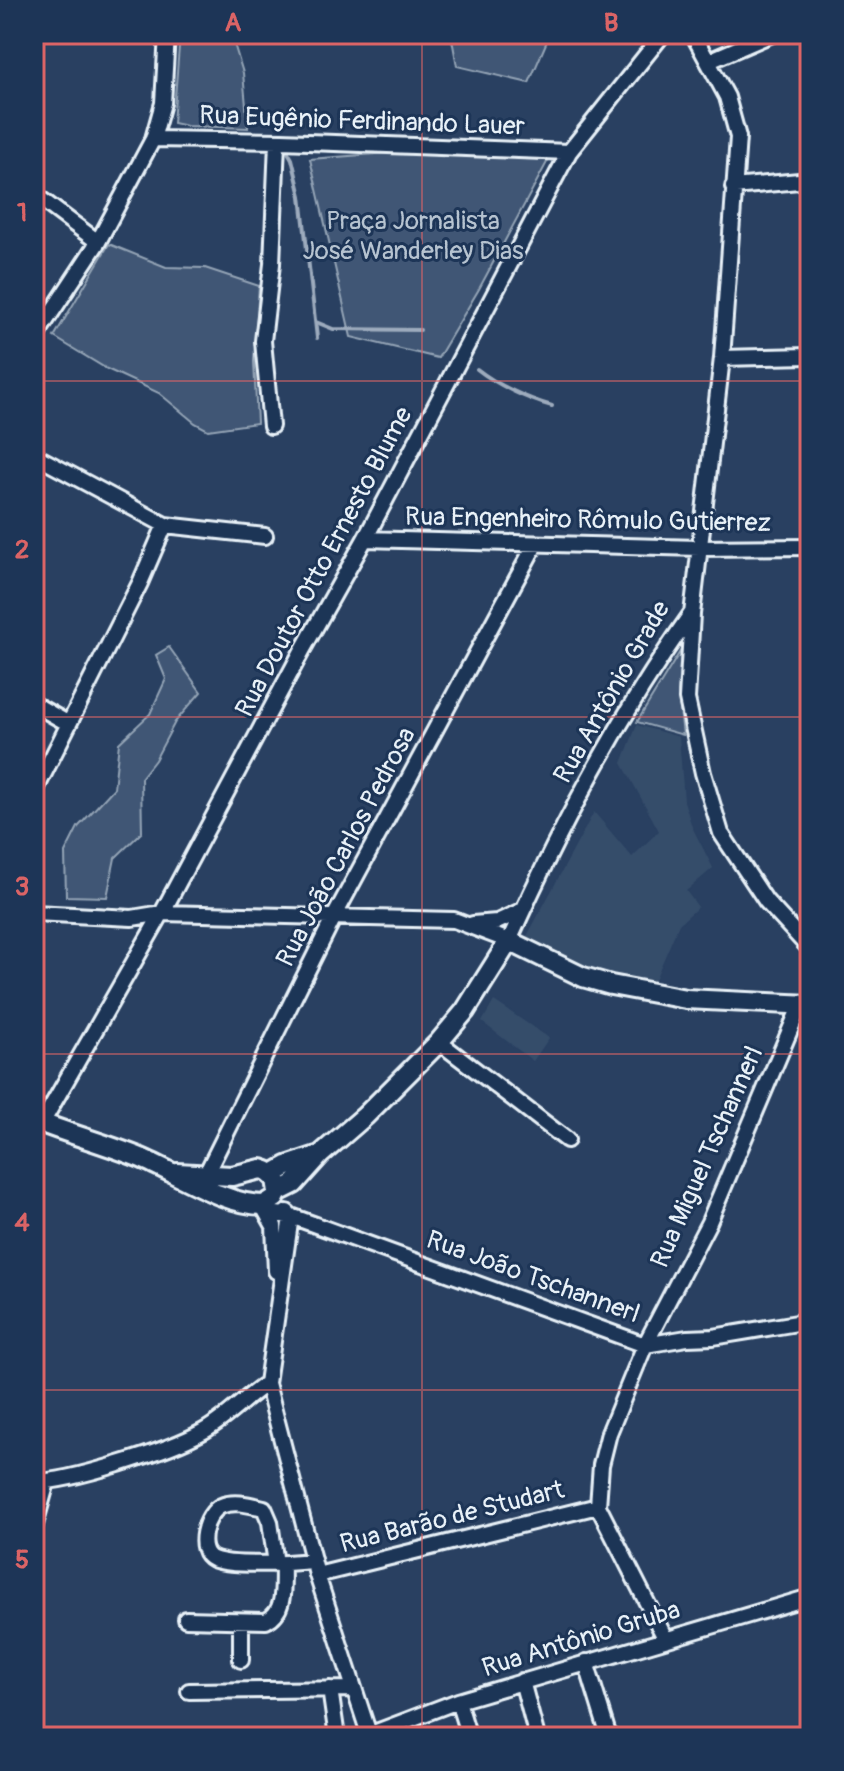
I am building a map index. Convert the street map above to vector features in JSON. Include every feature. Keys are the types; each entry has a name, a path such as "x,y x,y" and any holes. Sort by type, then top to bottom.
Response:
{"main road":[{"path":"509,941 583,977 611,985 686,999 806,1005"},
{"name":"Rua Antônio Grade","path":"267,1197 294,1184 320,1155 365,1116 439,1042 465,1011 509,941"},
{"path":"38,1122 177,1173 200,1186 267,1197"},
{"path":"177,1173 248,1174 261,1169 267,1197"},
{"path":"248,1174 243,1185 246,1198 267,1197"}],"street":[{"path":"34,339 98,242 153,139 163,103 167,34"},
{"name":"Rua Doutor Otto Ernesto Blume","path":"38,1122 162,913 365,539 569,152 663,34"},
{"name":"Rua Antônio Grade","path":"509,941 554,846 629,709 655,665 692,614 722,358 738,137 727,97 693,34"},
{"path":"709,61 772,34"},
{"name":"Rua Eugênio Ferdinando Lauer","path":"153,139 569,152"},
{"path":"271,426 263,341 272,264 277,142"},
{"path":"733,187 810,180"},
{"path":"34,194 98,242"},
{"path":"722,358 810,356"},
{"path":"34,455 165,525 265,536"},
{"path":"34,793 140,583 165,525"},
{"name":"Rua Engenheiro Rômulo Gutierrez","path":"365,539 699,548 810,547"},
{"name":"Rua João Carlos Pedrosa","path":"206,1174 334,917 535,545"},
{"path":"692,614 687,699 703,773 721,833 766,901 810,949"},
{"path":"34,704 69,724"},
{"path":"468,924 497,922 523,910"},
{"path":"34,913 132,918 162,913 454,920 509,941"},
{"name":"Rua Miguel Tschannerl","path":"598,1506 601,1465 609,1433 645,1345 709,1222 806,1005"},
{"path":"439,1042 567,1140"},
{"path":"267,1197 274,1226 276,1315"},
{"name":"Rua João Tschannerl","path":"267,1197 291,1216 645,1345 713,1337 797,1323 810,1318"},
{"path":"291,1216 267,1383 315,1568 367,1736"},
{"path":"34,1528 40,1482 88,1472 201,1433 267,1383"},
{"path":"186,1619 266,1621 275,1617 280,1609 279,1564 264,1508 243,1503 221,1506 212,1515 202,1543 207,1555 216,1561 279,1564"},
{"path":"598,1506 665,1638"},
{"name":"Rua Barão de Studart","path":"279,1564 315,1568 598,1506"},
{"name":"Rua Antônio Gruba","path":"367,1736 458,1701 810,1597"},
{"path":"241,1621 241,1660"},
{"path":"586,1662 609,1737"},
{"path":"522,1681 537,1737"},
{"path":"330,1689 337,1737"},
{"path":"189,1691 353,1689"},
{"path":"458,1701 469,1737"},
{"path":"804,1737 810,1731"}],"shaded area":[{"path":"637,725 679,737 684,801 692,827 713,868 686,891 698,907 679,924 653,984 603,974 526,938 594,812 632,857 659,831 622,763"},
{"path":"494,1001 549,1038 533,1061 482,1022"}],"green space":[{"path":"180,34 231,34 243,73 248,128 173,123"},
{"path":"451,34 550,34 529,83 457,66"},
{"name":"Praça Jornalista José Wanderley Dias","path":"429,150 552,153 438,358 351,337 310,159"},
{"path":"109,244 166,267 205,268 259,286 254,362 257,423 208,430 159,393 107,369 54,337"},
{"path":"169,647 201,692 175,722 155,760 141,778 142,832 115,858 107,897 66,896 65,853 78,827 114,788 119,743 150,714 166,679 156,655"},
{"path":"681,650 678,692 683,735 637,722"}],"waterway":[{"path":"284,145 292,159 301,196 317,338"},
{"path":"316,322 333,329 420,330"},
{"path":"477,369 513,391 552,406"}]}
